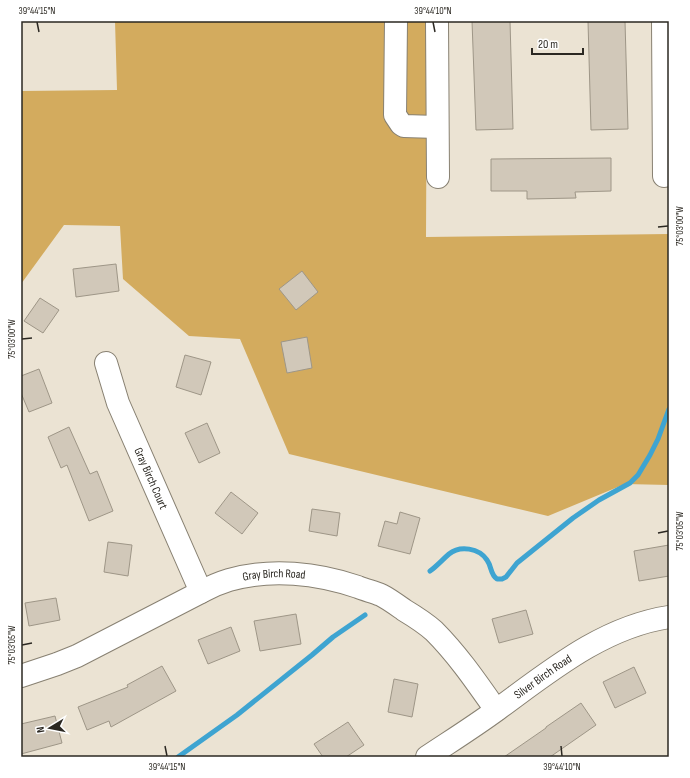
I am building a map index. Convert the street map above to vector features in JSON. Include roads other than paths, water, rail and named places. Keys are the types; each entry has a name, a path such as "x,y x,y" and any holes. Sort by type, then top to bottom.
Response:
{"street":[{"path":"396,21 395,115 400,124 404,126 437,127"},
{"path":"436,21 438,177"},
{"path":"663,21 664,176"},
{"name":"Gray Birch Court","path":"106,363 118,403 201,592"},
{"name":"Gray Birch Road","path":"21,676 77,656 201,592 229,580 269,573 288,573 313,575 347,584 380,595 408,612 433,630 450,648 496,710"},
{"name":"Silver Birch Road","path":"427,757 563,662 604,638 641,623 669,617"}],"waterway":[{"path":"430,571 453,551 458,549 469,549 474,550 484,556 489,563 493,575 497,579 506,577 517,563 573,518 599,500 630,483 638,475 658,439 669,409"},
{"path":"178,757 237,715 333,637 365,615"}]}
